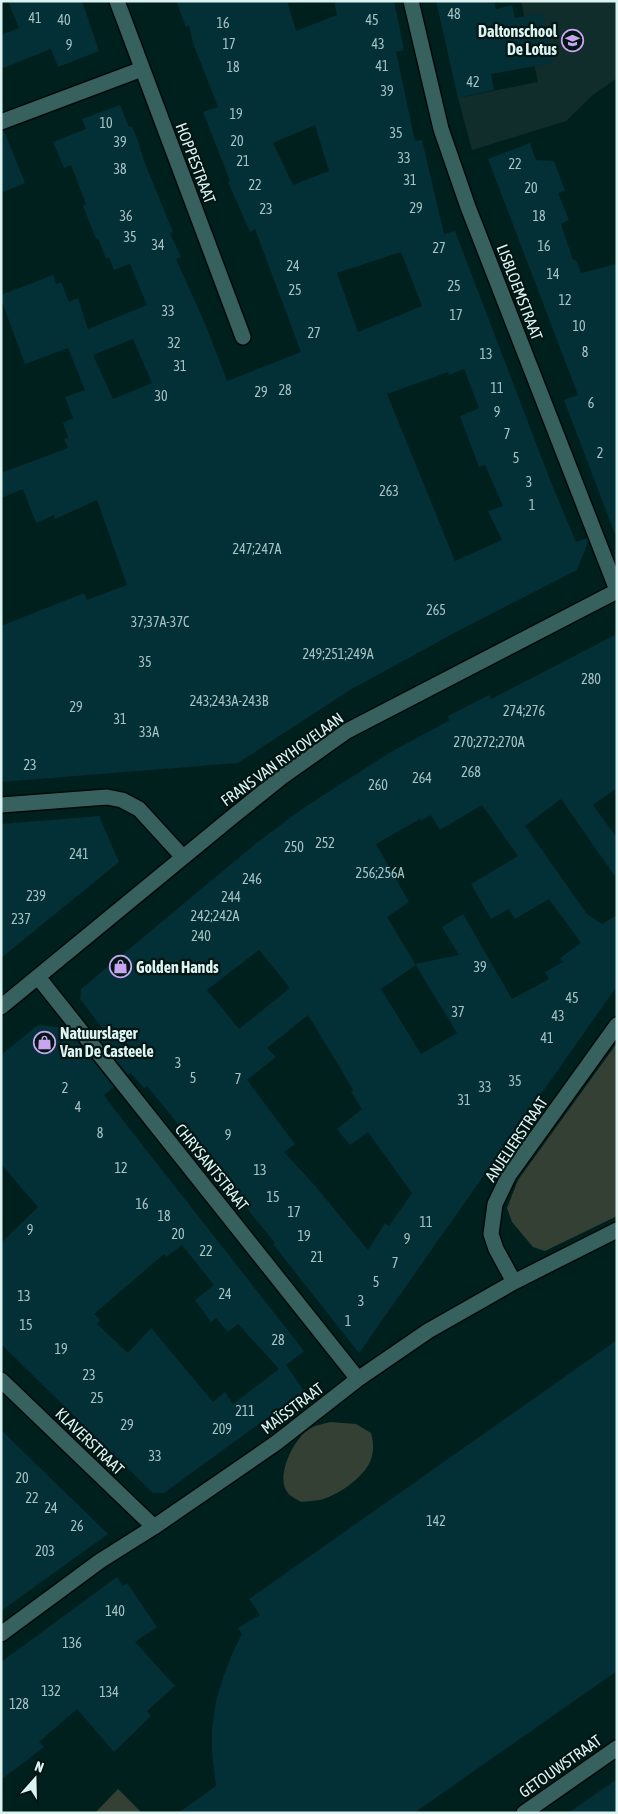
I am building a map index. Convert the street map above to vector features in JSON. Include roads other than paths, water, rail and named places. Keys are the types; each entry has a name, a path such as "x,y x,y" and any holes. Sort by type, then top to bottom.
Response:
{"street":[{"name":"HOPPESTRAAT","path":"117,1 243,337"},
{"name":"LISBLOEMSTRAAT","path":"411,1 444,138 468,207 617,590"},
{"path":"1,122 142,69"},
{"name":"FRANS VAN RYHOVELAAN","path":"1,1007 182,856 282,776 347,731 617,590"},
{"path":"1,805 106,797 122,800 139,809 182,856"},
{"name":"CHRYSANTSTRAAT","path":"38,977 358,1379"},
{"name":"ANJELIERSTRAAT","path":"514,1282 496,1249 491,1234 495,1204 509,1176 617,1025"},
{"name":"MAÏSSTRAAT","path":"1,1634 100,1561 154,1528 276,1442 358,1379 428,1331 514,1282 617,1230"},
{"name":"KLAVERSTRAAT","path":"1,1380 154,1528"},
{"name":"GETOUWSTRAAT","path":"524,1813 617,1748"}],"place":[{"name":"Daltonschool De Lotus","path":"573,40"},
{"name":"Golden Hands","path":"120,967"},
{"name":"Natuurslager Van De Casteele","path":"44,1042"}]}
